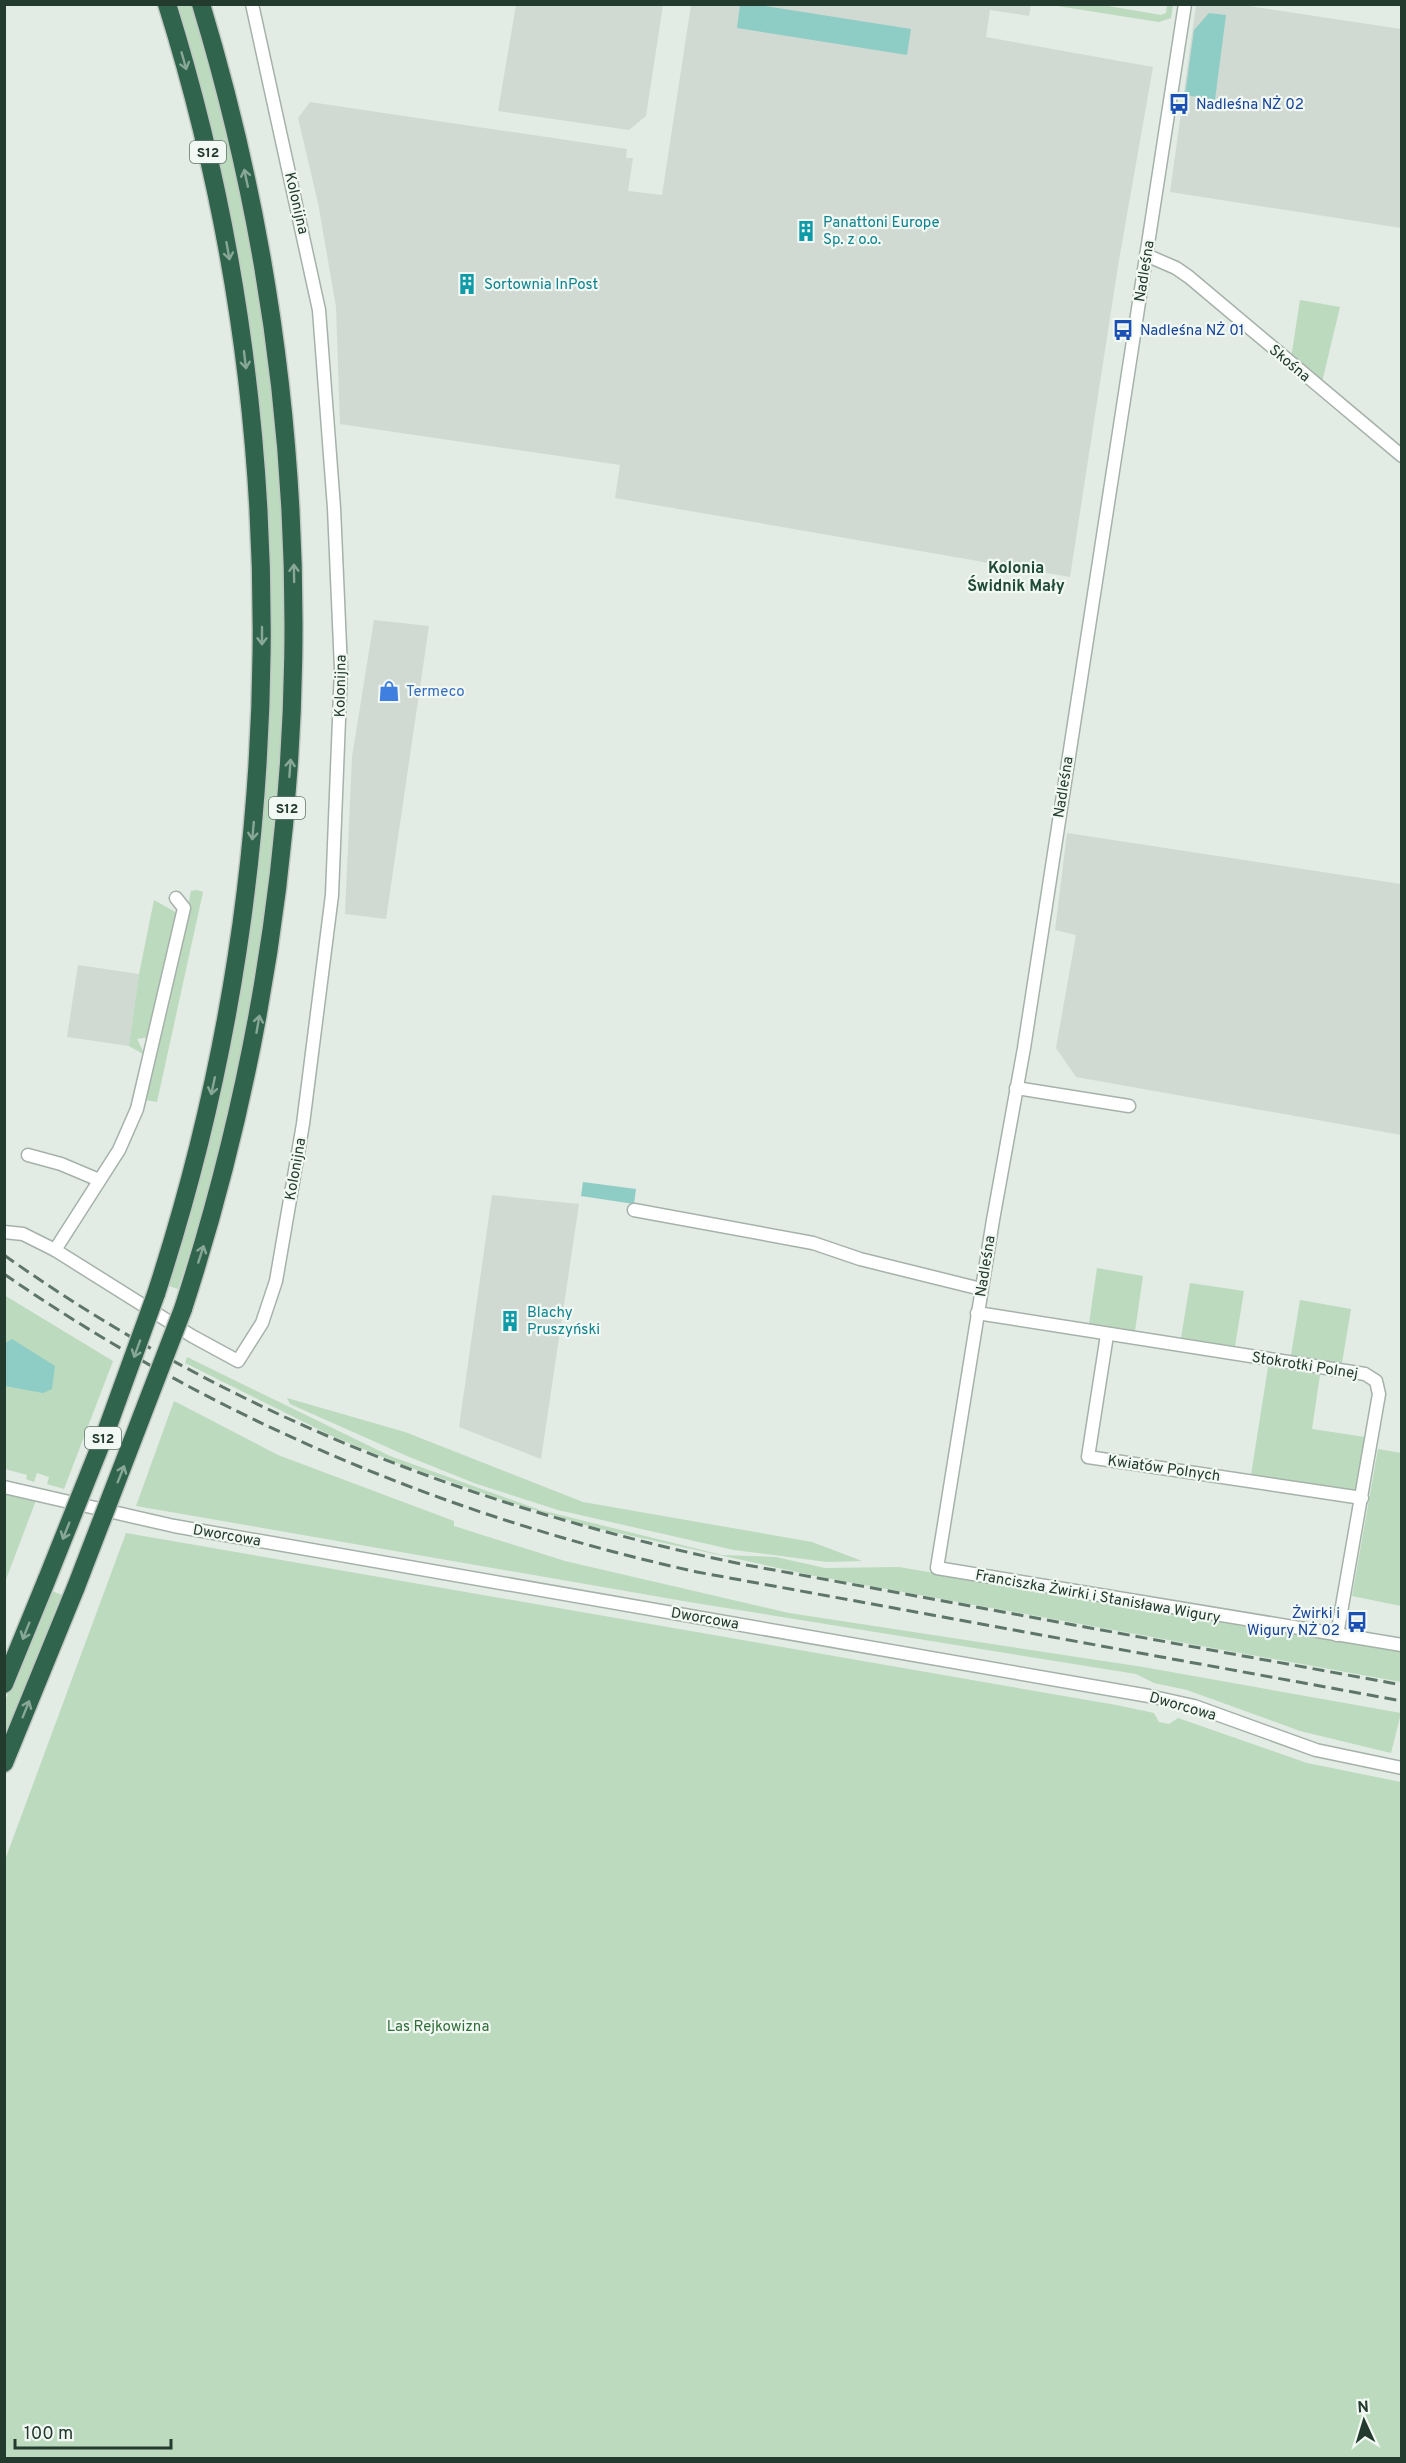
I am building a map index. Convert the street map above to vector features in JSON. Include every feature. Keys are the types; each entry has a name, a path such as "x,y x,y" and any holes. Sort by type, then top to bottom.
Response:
{"highway":[{"name":"S12","path":"4,1684 107,1429 156,1294 185,1201 206,1119 238,958 254,827 262,659 258,492 240,325 213,174 167,4"},
{"name":"S12","path":"4,1763 76,1587 183,1309 224,1172 256,1031 280,881 292,740 294,579 286,442 263,263 235,129 201,4"},
{"path":"212,4 235,129"}],"street":[{"name":"Kolonijna","path":"55,1250 199,1340 238,1361 262,1323 276,1281 303,1124 332,895 342,669 334,496 320,310 252,4"},
{"name":"Nadleśna","path":"937,1568 977,1313 1016,1088 1185,4"},
{"name":"Skośna","path":"1146,255 1176,268 1189,278 1401,456"},
{"path":"4,1232 23,1234 55,1250 128,1131 145,1082 184,908 176,898"},
{"path":"1016,1088 1129,1106"},
{"path":"28,1155 61,1164 99,1180"},
{"path":"634,1210 813,1243 860,1259 981,1289"},
{"name":"Stokrotki Polnej","path":"977,1313 1372,1377 1379,1387 1379,1394 1337,1635"},
{"name":"Kwiatów Polnych","path":"1107,1335 1088,1457 1362,1498"},
{"name":"Dworcowa","path":"4,1486 174,1526 1149,1696 1194,1707 1306,1747 1401,1768"},
{"name":"Franciszka Żwirki i Stanisława Wigury","path":"937,1568 1401,1645"}],"shaded area":[{"path":"516,5 663,5 646,116 629,130 498,111"},
{"path":"691,5 1031,5 1029,16 990,10 986,37 1153,67 1118,266 1070,577 615,498 620,465 340,424 336,307 318,203 298,118 310,102 627,149 626,158 633,158 628,191 662,195"},
{"path":"1196,5 1242,5 1401,29 1401,228 1170,192"},
{"path":"374,620 429,626 386,919 345,914 352,757"},
{"path":"1067,833 1401,884 1401,1135 1076,1077 1056,1048 1076,935 1055,930"},
{"path":"78,965 139,974 129,1046 67,1037"},
{"name":"Blachy Pruszyński","path":"492,1195 579,1204 541,1459 459,1427"}],"green space":[{"path":"194,4 227,124 260,287 284,495 284,768 260,976 219,1161 178,1289 166,1285 204,1156 232,1034 256,870 263,775 263,471 174,5"},
{"path":"1051,5 1102,5 1161,15 1166,13 1167,5 1173,5 1171,18 1159,22"},
{"path":"1300,300 1340,307 1322,382 1291,358"},
{"path":"191,891 203,892 157,1102 145,1100 168,1008"},
{"path":"154,900 177,913 149,1037 137,1039 145,1055 129,1046 139,974"},
{"path":"1097,1268 1143,1276 1135,1331 1089,1324"},
{"path":"1190,1283 1244,1291 1235,1346 1181,1338"},
{"path":"4,1295 113,1361 64,1489 47,1484 49,1477 37,1473 34,1482 26,1479 27,1475 5,1469"},
{"path":"1300,1300 1351,1309 1342,1363 1291,1355"},
{"path":"187,1357 390,1456 540,1510 722,1555 776,1557 825,1568 899,1567 1401,1652 1401,1682 815,1576 595,1528 508,1502 397,1463 332,1436 185,1363"},
{"path":"1268,1367 1320,1375 1312,1429 1365,1437 1356,1492 1251,1475"},
{"path":"287,1398 405,1432 583,1502 812,1542 862,1561 827,1562 734,1550 558,1510 474,1483 407,1456 290,1404"},
{"path":"174,1401 278,1455 454,1521 454,1526 565,1561 789,1613 1143,1667 1401,1713 1391,1753 1300,1731 1187,1690 1154,1683 1136,1674 689,1602 136,1506"},
{"path":"1378,1449 1401,1453 1401,1606 1352,1596"},
{"path":"5,1488 38,1495 5,1582"},
{"name":"Las Rejkowizna","path":"126,1533 1116,1705 1154,1713 1159,1722 1169,1724 1178,1718 1307,1763 1401,1782 1401,2458 5,2458 5,1860"},
{"path":"50,1590 64,1596 5,1746 5,1701"}],"water":[{"path":"740,5 759,5 911,29 907,55 737,28"},
{"path":"1209,13 1226,15 1215,100 1185,95 1194,30"},
{"path":"583,1182 636,1189 634,1204 581,1196"},
{"path":"12,1339 55,1366 52,1389 43,1393 5,1386 5,1343"}],"railway":[{"path":"4,1255 89,1312 176,1362 265,1408 356,1448 450,1484 545,1514 642,1541 741,1564 1402,1685"},
{"path":"4,1274 84,1326 166,1374 250,1418 336,1457 424,1492 513,1523 697,1572 1402,1701"}],"place":[{"name":"Nadleśna NŻ 02","path":"1179,104"},
{"name":"Panattoni Europe Sp. z o.o.","path":"806,231"},
{"name":"Sortownia InPost","path":"467,284"},
{"name":"Nadleśna NŻ 01","path":"1123,330"},
{"name":"Termeco","path":"389,691"},
{"name":"Blachy Pruszyński","path":"510,1321"},
{"name":"Żwirki i Wigury NŻ 02","path":"1357,1622"}],"district":[{"name":"Kolonia Świdnik Mały","path":"1016,576"}]}
